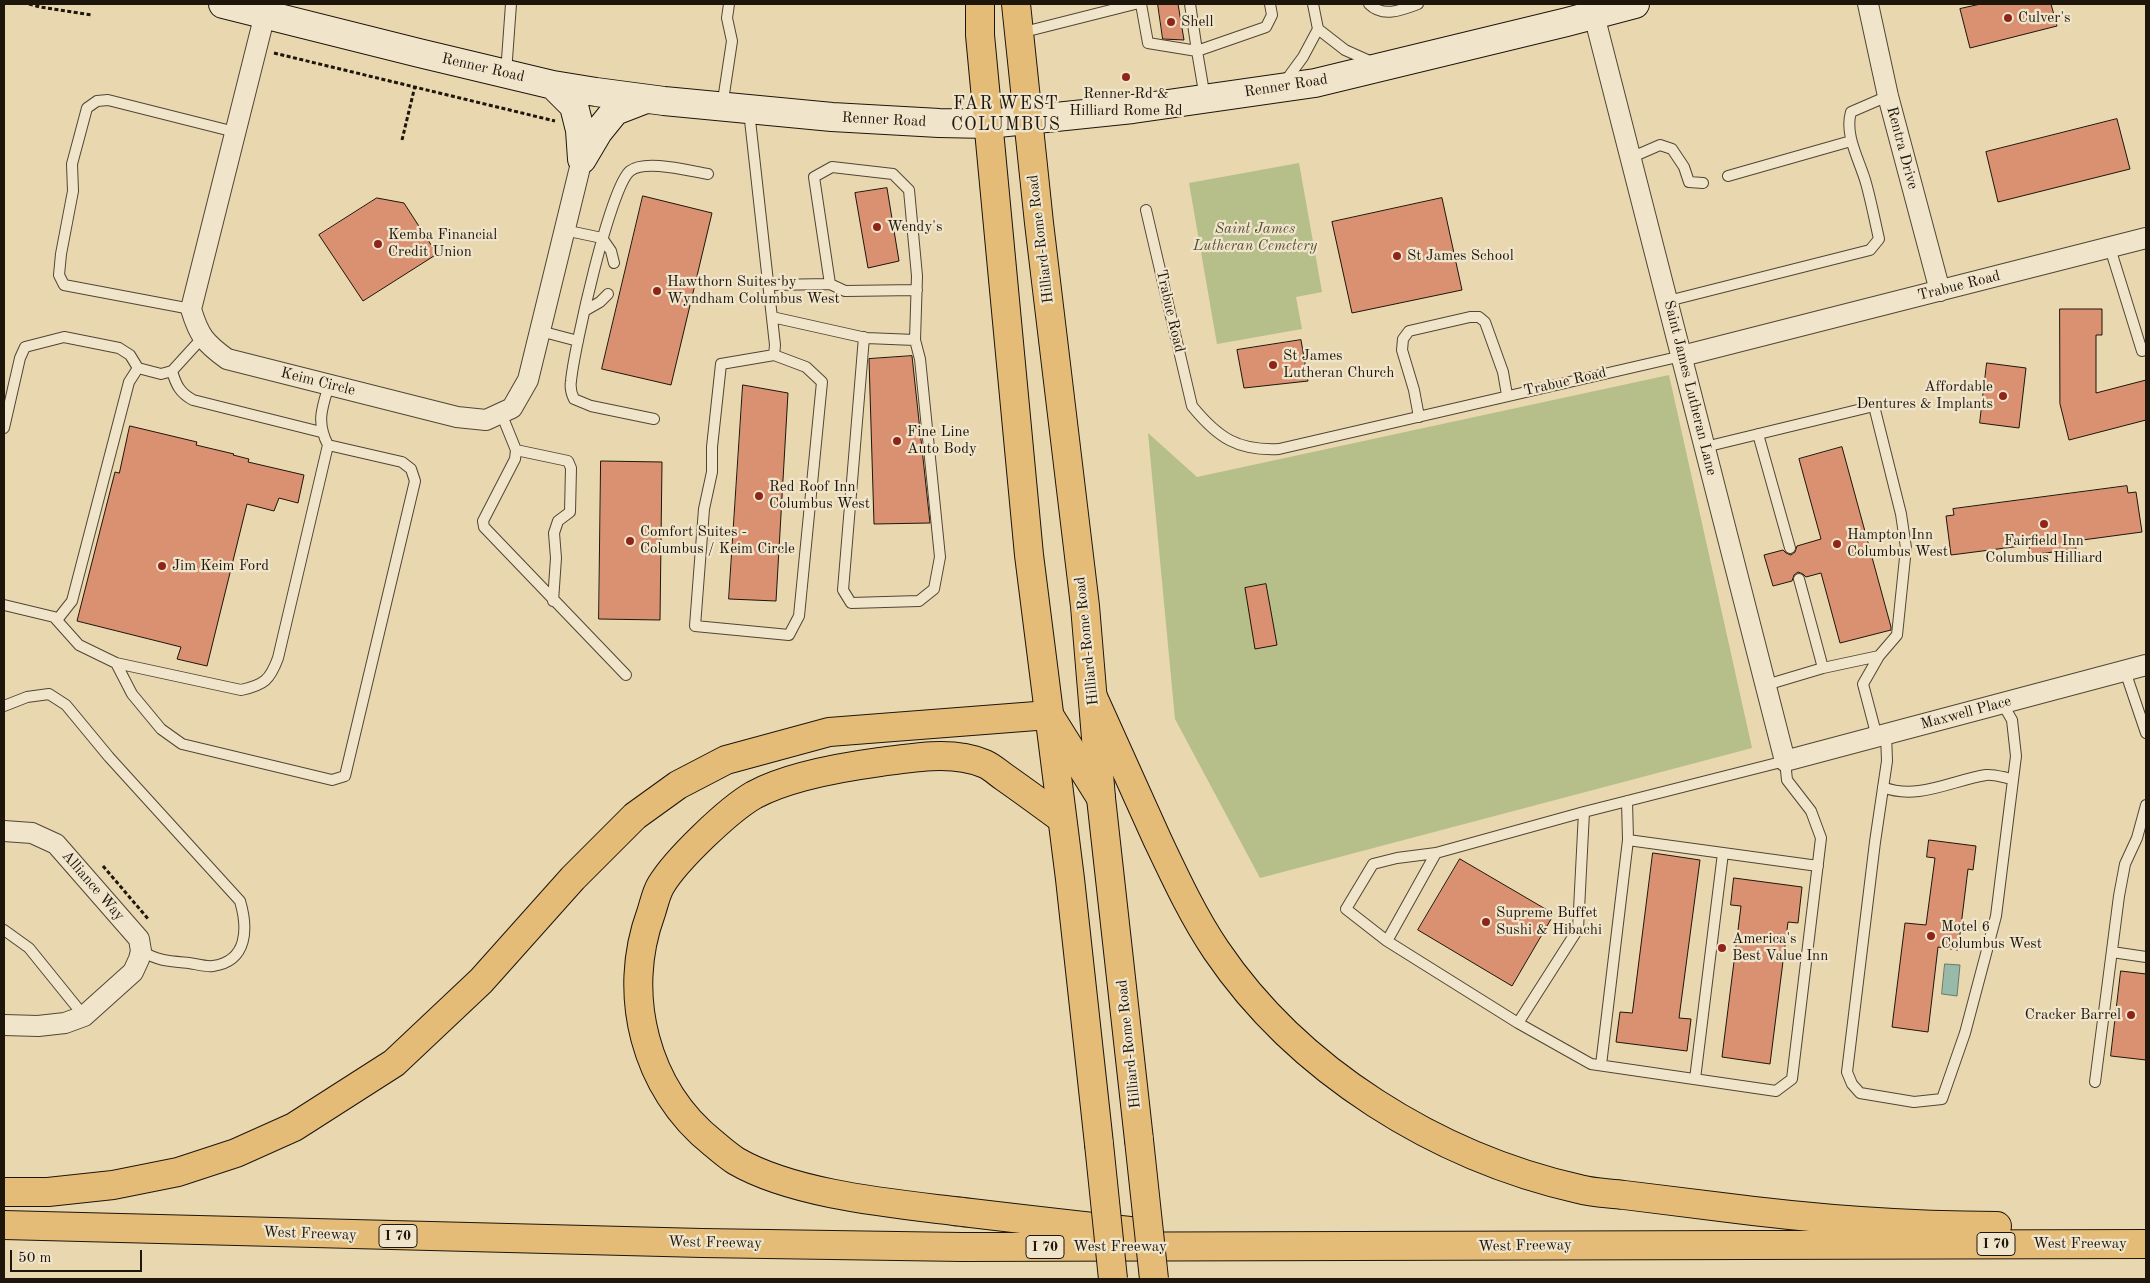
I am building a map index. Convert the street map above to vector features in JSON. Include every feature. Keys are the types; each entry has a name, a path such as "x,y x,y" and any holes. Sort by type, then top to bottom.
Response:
{"main road":[{"name":"Renner Road","path":"223,4 266,9 419,54 553,84 646,99 749,110 906,122 988,124 1086,115 1315,83 1635,4"},
{"path":"980,4 980,35 1029,555 1062,819 1114,1279"},
{"name":"Hilliard-Rome Road","path":"1016,4 1027,120 1085,606 1101,798 1154,1279"},
{"path":"553,84 574,106 580,130 582,159"},
{"path":"582,159 598,132 616,111 646,99"},
{"path":"1093,697 1179,886 1216,951 1250,993 1301,1047 1358,1093 1413,1126 1475,1156 1527,1175 1580,1190 1772,1214 1872,1223 1984,1226 2146,1225"},
{"path":"1049,715 1101,798"},
{"path":"4,1192 48,1192 113,1185 178,1172 236,1152 294,1127 394,1063 481,980 573,878 635,816 678,786 726,760 829,732 1049,715"},
{"path":"1062,819 986,764 957,756 925,756 856,765 778,785 753,796 716,825 687,852 661,886 644,931 638,968 639,1005 646,1044 660,1082 680,1112 706,1138 734,1160 770,1177 839,1194 903,1205 1088,1227 1298,1247"},
{"name":"West Freeway","path":"4,1226 702,1243 962,1247 2146,1244"}],"street":[{"name":"Rentra Drive","path":"1868,4 1888,96 1940,291"},
{"path":"191,309 266,9"},
{"name":"Saint James Lutheran Lane","path":"1594,15 1785,761"},
{"name":"Keim Circle","path":"191,309 206,343 226,359 457,417 486,420 512,408 528,380 582,159"},
{"name":"Trabue Road","path":"1682,356 2146,238"},
{"name":"Maxwell Place","path":"1785,761 2146,665"},
{"name":"Alliance Way","path":"4,831 32,833 56,844 138,939 141,950"},
{"path":"4,1024 38,1026 65,1023 84,1016 133,972 139,960 141,950"}],"lane":[{"path":"506,73 511,4"},
{"path":"722,107 732,41 728,18 729,4"},
{"path":"1018,34 1135,4"},
{"path":"1141,4 1148,43 1197,51 1266,28 1272,15 1270,4"},
{"path":"1190,4 1205,99"},
{"path":"1280,88 1304,56 1318,29 1313,4"},
{"path":"1369,4 1381,12 1399,11 1418,4"},
{"path":"1318,29 1345,50 1384,67"},
{"path":"1668,301 1870,250 1880,239 1848,121 1851,112 1888,96"},
{"path":"191,309 64,285 59,275 73,191 72,164 88,108 97,101 108,100 235,132"},
{"path":"749,110 769,285 775,345 774,355"},
{"path":"1728,176 1852,141"},
{"path":"1630,158 1660,145 1672,149 1684,166 1689,182 1703,183"},
{"path":"654,419 591,406 574,399 571,393 571,380 578,342 602,238 620,185 629,172 641,166 652,166 708,174"},
{"path":"830,284 814,177 832,167 893,174 909,190 917,276 915,340 920,359 940,557 934,589 919,601 851,603 843,590 864,337"},
{"name":"Trabue Road","path":"1146,210 1192,406 1209,426 1232,443 1258,450 1280,449 1682,356"},
{"path":"564,230 602,238 611,251 614,263"},
{"path":"2110,248 2142,350 2146,350"},
{"path":"769,285 830,284 845,291 917,290"},
{"path":"586,310 600,302 608,294"},
{"path":"772,317 864,337 915,340"},
{"path":"1419,417 1414,390 1402,350 1403,340 1409,331 1470,317 1479,317 1485,322 1503,372 1508,395"},
{"path":"540,331 578,342"},
{"path":"4,428 20,358 26,347 64,337 119,348 130,355 138,368 161,374 172,371 203,337"},
{"path":"774,355 806,367 822,382 799,616 788,635 694,626 704,509 712,472 712,447 721,364 774,355"},
{"path":"58,620 72,601 129,382 138,368"},
{"path":"172,371 175,384 183,394 193,400 321,432"},
{"path":"4,605 54,617 79,645 116,663 241,690 258,687 272,676 278,658 328,445 321,432 321,413 329,385"},
{"path":"1705,447 1874,406 1901,514 1906,548 1897,635 1880,656 1863,684 1881,736 1887,761 1848,1072 1852,1084 1860,1094 1914,1102 1942,1099 1965,1033 1996,916 2016,756 2015,733 2012,720 2002,703"},
{"path":"501,413 516,450 515,459 483,521 484,527 626,676"},
{"path":"1758,434 1790,548"},
{"path":"116,663 138,701 161,729 182,744 332,780 345,776 415,481 411,469 402,462 328,445"},
{"path":"516,450 568,461 571,468 570,512 558,521 554,533 556,558 553,601"},
{"path":"1799,579 1823,668"},
{"path":"1766,685 1823,668 1880,656"},
{"path":"2125,671 2146,733"},
{"path":"4,706 27,697 49,694 66,705 109,757 240,901 244,916 243,944 229,960 212,966 156,960 141,950"},
{"path":"1785,761 1787,780 1811,811 1821,838 1792,1079 1776,1091 1591,1064 1518,1023 1386,941 1346,909 1373,864 1398,858 1436,853 1626,801 1785,761"},
{"path":"1883,787 1891,790 1924,790 1988,774 2013,779"},
{"path":"1600,1065 1628,840 1626,801"},
{"path":"2095,1082 2119,896 2125,864 2137,838 2146,805"},
{"path":"1518,1023 1578,929 1584,812"},
{"path":"1628,840 1818,866"},
{"path":"1386,941 1436,853"},
{"path":"1695,1080 1723,853"},
{"path":"4,930 28,948 84,1016"},
{"path":"2112,952 2146,957"}],"path":[{"path":"29,4 40,8 92,15"},
{"path":"271,52 560,122"},
{"path":"402,140 415,86"}],"green space":[{"name":"Saint James Lutheran Cemetery","path":"1299,163 1322,292 1296,297 1302,329 1217,344 1189,183"},
{"path":"1669,375 1752,748 1260,878 1175,719 1148,433 1197,477"}],"shaded area":[{"path":"1945,964 1960,965 1957,996 1942,994"}],"building":[{"name":"Shell","path":"1158,4 1178,4 1184,40 1163,39"},
{"name":"Culver's","path":"1981,4 2051,4 2057,26 1970,48 1960,9"},
{"path":"2117,119 2130,169 1998,202 1986,152"},
{"name":"Wendy's","path":"887,188 899,261 868,268 855,193"},
{"name":"Hawthorn Suites by Wyndham Columbus West","path":"643,196 712,213 671,385 602,369"},
{"name":"Kemba Financial Credit Union","path":"377,198 404,203 437,254 363,301 319,235"},
{"name":"St James School","path":"1442,198 1462,290 1352,313 1332,222"},
{"path":"2060,309 2102,309 2102,335 2096,335 2096,393 2146,380 2146,420 2069,440 2060,404"},
{"name":"St James Lutheran Church","path":"1301,340 1308,381 1244,388 1237,350"},
{"name":"Fine Line Auto Body","path":"912,356 930,523 874,524 869,359"},
{"name":"Affordable Dentures & Implants","path":"1987,363 2026,368 2019,428 1980,423"},
{"name":"Red Roof Inn Columbus West","path":"743,385 788,393 776,601 729,599"},
{"name":"Jim Keim Ford","path":"130,426 197,442 196,445 249,459 248,462 304,475 298,503 279,498 274,511 247,504 207,666 177,659 181,647 77,621 115,472 119,473"},
{"name":"Hampton Inn Columbus West","path":"1842,447 1891,630 1840,643 1821,573 1806,577 1798,572 1794,575 1792,581 1773,586 1764,555 1783,550 1791,555 1795,552 1797,546 1821,539 1799,459"},
{"name":"Comfort Suites - Columbus / Keim Circle","path":"601,461 662,462 660,620 599,619"},
{"name":"Fairfield Inn Columbus Hilliard","path":"2127,486 2128,493 2136,492 2142,532 2075,541 2076,549 2030,555 2029,545 1951,555 1946,516 1954,515 1953,509"},
{"path":"1266,584 1277,645 1255,649 1245,588"},
{"name":"Motel 6 Columbus West","path":"1929,840 1976,846 1973,870 1968,869 1958,950 1938,947 1928,1032 1892,1027 1905,923 1926,925 1935,858 1927,857"},
{"path":"1653,853 1700,860 1679,1018 1691,1019 1687,1051 1616,1042 1620,1012 1632,1013"},
{"name":"Supreme Buffet Sushi & Hibachi","path":"1460,859 1554,914 1512,986 1418,930"},
{"path":"1734,878 1802,887 1798,923 1788,922 1770,1064 1722,1057 1741,906 1731,905"},
{"name":"Cracker Barrel","path":"2121,971 2146,974 2146,1060 2111,1056"}],"place":[{"name":"Culver's","path":"2008,18"},
{"name":"Shell","path":"1171,22"},
{"name":"Renner Rd & Hilliard Rome Rd","path":"1126,77"},
{"name":"Wendy's","path":"877,227"},
{"name":"Kemba Financial Credit Union","path":"378,244"},
{"name":"St James School","path":"1397,256"},
{"name":"Hawthorn Suites by Wyndham Columbus West","path":"657,291"},
{"name":"St James Lutheran Church","path":"1273,365"},
{"name":"Affordable Dentures & Implants","path":"2003,396"},
{"name":"Fine Line Auto Body","path":"897,441"},
{"name":"Red Roof Inn Columbus West","path":"759,496"},
{"name":"Fairfield Inn Columbus Hilliard","path":"2044,524"},
{"name":"Comfort Suites - Columbus / Keim Circle","path":"630,541"},
{"name":"Hampton Inn Columbus West","path":"1837,544"},
{"name":"Jim Keim Ford","path":"162,566"},
{"name":"Supreme Buffet Sushi & Hibachi","path":"1486,922"},
{"name":"Motel 6 Columbus West","path":"1931,936"},
{"name":"America's Best Value Inn","path":"1722,948"},
{"name":"Cracker Barrel","path":"2131,1015"}],"district":[{"name":"FAR WEST COLUMBUS","path":"1006,114"}]}
